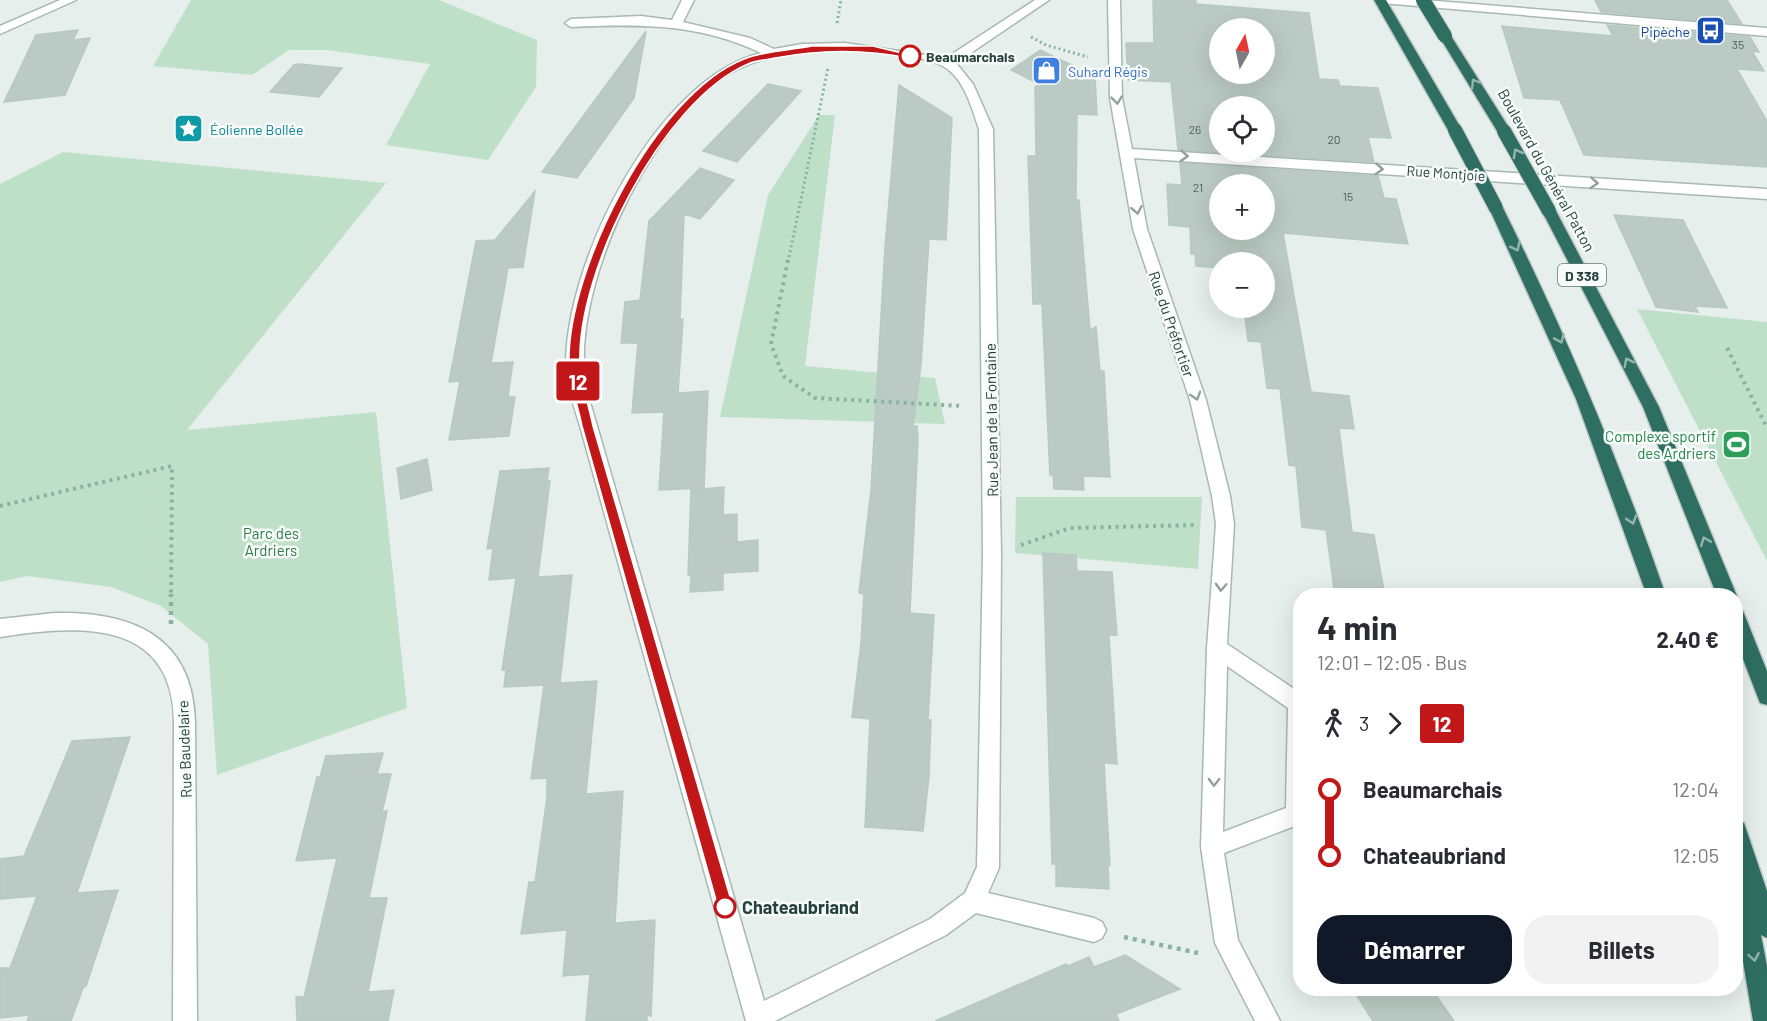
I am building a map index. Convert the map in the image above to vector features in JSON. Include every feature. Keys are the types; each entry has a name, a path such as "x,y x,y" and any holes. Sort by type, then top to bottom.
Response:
{"highway":[{"name":"D 338","path":"1381,0 1455,130 1496,208 1576,375 1625,498 1654,588"},
{"name":"Boulevard du Général Patton","path":"1423,0 1504,131 1549,211 1651,407 1724,588"},
{"path":"1743,635 1767,696"},
{"path":"1743,852 1767,926"},
{"path":"1743,896 1766,1021"}],"street":[{"path":"0,30 70,0"},
{"path":"676,24 688,0"},
{"path":"1043,0 947,63 873,49 832,47 774,54 747,61 706,85 672,120 621,199 598,252 577,325 574,365 588,426 758,1019 938,927 974,901 1095,930"},
{"name":"Rue du Préfortier","path":"1114,0 1116,98 1140,230 1198,400 1221,496 1225,524 1217,648 1212,847 1227,943 1268,1021"},
{"path":"1381,0 1767,32"},
{"path":"571,23 641,20 676,24 746,41 774,54"},
{"name":"Rue Jean de la Fontaine","path":"947,63 959,75 976,103 986,129 992,554 988,868 974,901"},
{"name":"Rue Montjoie","path":"1126,153 1767,194"},
{"name":"Rue Baudelaire","path":"0,628 51,622 100,623 125,629 144,637 160,651 182,688 186,787 185,1021"},
{"path":"1217,648 1293,700"},
{"path":"1212,847 1293,817"}],"path":[{"path":"841,0 771,344 783,376 815,398 991,408"},
{"path":"1006,25 1047,45 1116,67"},
{"path":"1727,348 1767,428"},
{"path":"0,506 172,466 171,671"},
{"path":"992,554 1070,528 1225,524"},
{"path":"1095,930 1194,954 1227,943"}],"green space":[{"path":"191,0 439,0 537,40 536,87 488,160 386,145 430,64 327,50 289,50 252,75 153,66"},
{"path":"819,115 835,115 805,366 935,378 945,424 720,417 768,195"},
{"name":"Parc des Ardriers","path":"63,152 386,183 187,430 376,412 407,708 217,775 208,644 161,606 111,587 27,576 0,582 0,184"},
{"name":"Complexe sportif des Ardriers","path":"1637,309 1767,322 1767,561"},
{"path":"1016,497 1202,497 1198,569 1015,553"}],"building":[{"path":"1153,0 1196,0 1196,4 1309,13 1319,79 1338,80 1340,86 1378,88 1391,138 1368,137 1374,162 1275,156 1275,96 1209,96 1209,152 1178,150 1171,82 1128,80 1126,43 1154,43"},
{"path":"1595,0 1727,0 1742,24 1601,12"},
{"path":"1607,25 1750,37 1759,52 1752,51 1764,71 1737,69 1767,121 1767,167 1584,155 1560,100 1524,98 1502,26 1613,36"},
{"path":"78,30 73,40 90,38 65,95 4,102 36,35"},
{"path":"646,31 634,98 577,178 542,172"},
{"path":"1040,50 1095,76 1097,115 1077,114 1076,200 1079,200 1090,330 1096,327 1100,371 1104,371 1110,477 1083,476 1084,490 1054,489 1053,474 1050,475 1042,304 1033,304 1028,156 1036,156 1035,87 1039,84 1011,70"},
{"path":"297,64 342,68 319,97 270,92"},
{"path":"768,84 801,91 737,162 703,151"},
{"path":"899,85 952,118 946,240 929,239 921,365 913,426 917,426 918,438 910,613 934,615 928,720 931,720 929,776 923,831 865,827 870,719 852,717 861,643 864,594 859,593 871,490 885,247"},
{"path":"1180,163 1378,176 1384,198 1396,199 1408,244 1283,233 1311,392 1349,396 1354,429 1339,428 1352,532 1374,535 1384,588 1334,588 1326,530 1302,527 1296,466 1289,465 1280,389 1267,388 1261,342 1248,341 1245,318 1275,318 1275,252 1209,252 1209,267 1196,266 1195,254 1191,254 1190,227 1169,225 1167,184 1182,185"},
{"path":"700,168 734,180 700,219 684,214 680,320 683,319 678,393 708,391 704,488 659,490 664,412 632,413 638,343 621,343 625,302 640,300 649,221"},
{"path":"535,191 523,267 508,268 491,363 513,362 508,397 515,397 509,436 449,440 460,381 449,382 476,241 495,240"},
{"path":"1614,215 1683,220 1727,308 1695,306 1698,312 1656,307"},
{"path":"427,459 432,490 401,499 397,468"},
{"path":"549,468 547,481 550,481 538,577 572,575 560,683 597,681 586,794 623,791 615,923 655,920 651,1016 647,1015 647,1021 586,1021 590,974 563,976 567,930 521,934 529,882 535,882 547,797 547,778 531,779 544,685 504,687 506,670 502,670 516,578 489,580 493,548 487,549 500,471"},
{"path":"724,487 723,515 737,514 737,542 758,540 758,571 723,573 723,590 690,592 691,575 688,575 691,490"},
{"path":"1043,553 1076,555 1077,571 1112,572 1117,635 1109,635 1117,764 1104,763 1110,865 1108,864 1109,889 1056,886 1056,864 1052,864"},
{"path":"130,737 77,893 118,890 86,986 83,988 71,1021 27,1021 29,1015 0,1018 0,968 10,968 37,896 0,899 0,859 24,856 72,741"},
{"path":"383,753 377,774 391,774 382,812 387,811 369,898 387,898 368,992 394,990 388,1021 297,1021 296,997 304,997 337,858 296,861 317,777 320,777 326,756"},
{"path":"1125,955 1180,989 1116,1014 1119,1021 935,1021 1066,964 1068,966 1089,957 1094,967"},
{"path":"1357,996 1437,996 1454,1021 1373,1021"}],"bus line":[{"name":"12","path":"725,907 588,426 574,365 577,325 598,252 621,199 672,120 706,85 722,73 747,61 812,48 873,49 910,56"}],"place":[{"name":"Pipèche","path":"1711,31"},
{"name":"Beaumarchais","path":"910,56"},
{"name":"Suhard Régis","path":"1047,71"},
{"name":"Éolienne Bollée","path":"189,129"},
{"name":"Complexe sportif des Ardriers","path":"1737,445"},
{"name":"Chateaubriand","path":"725,907"}]}
